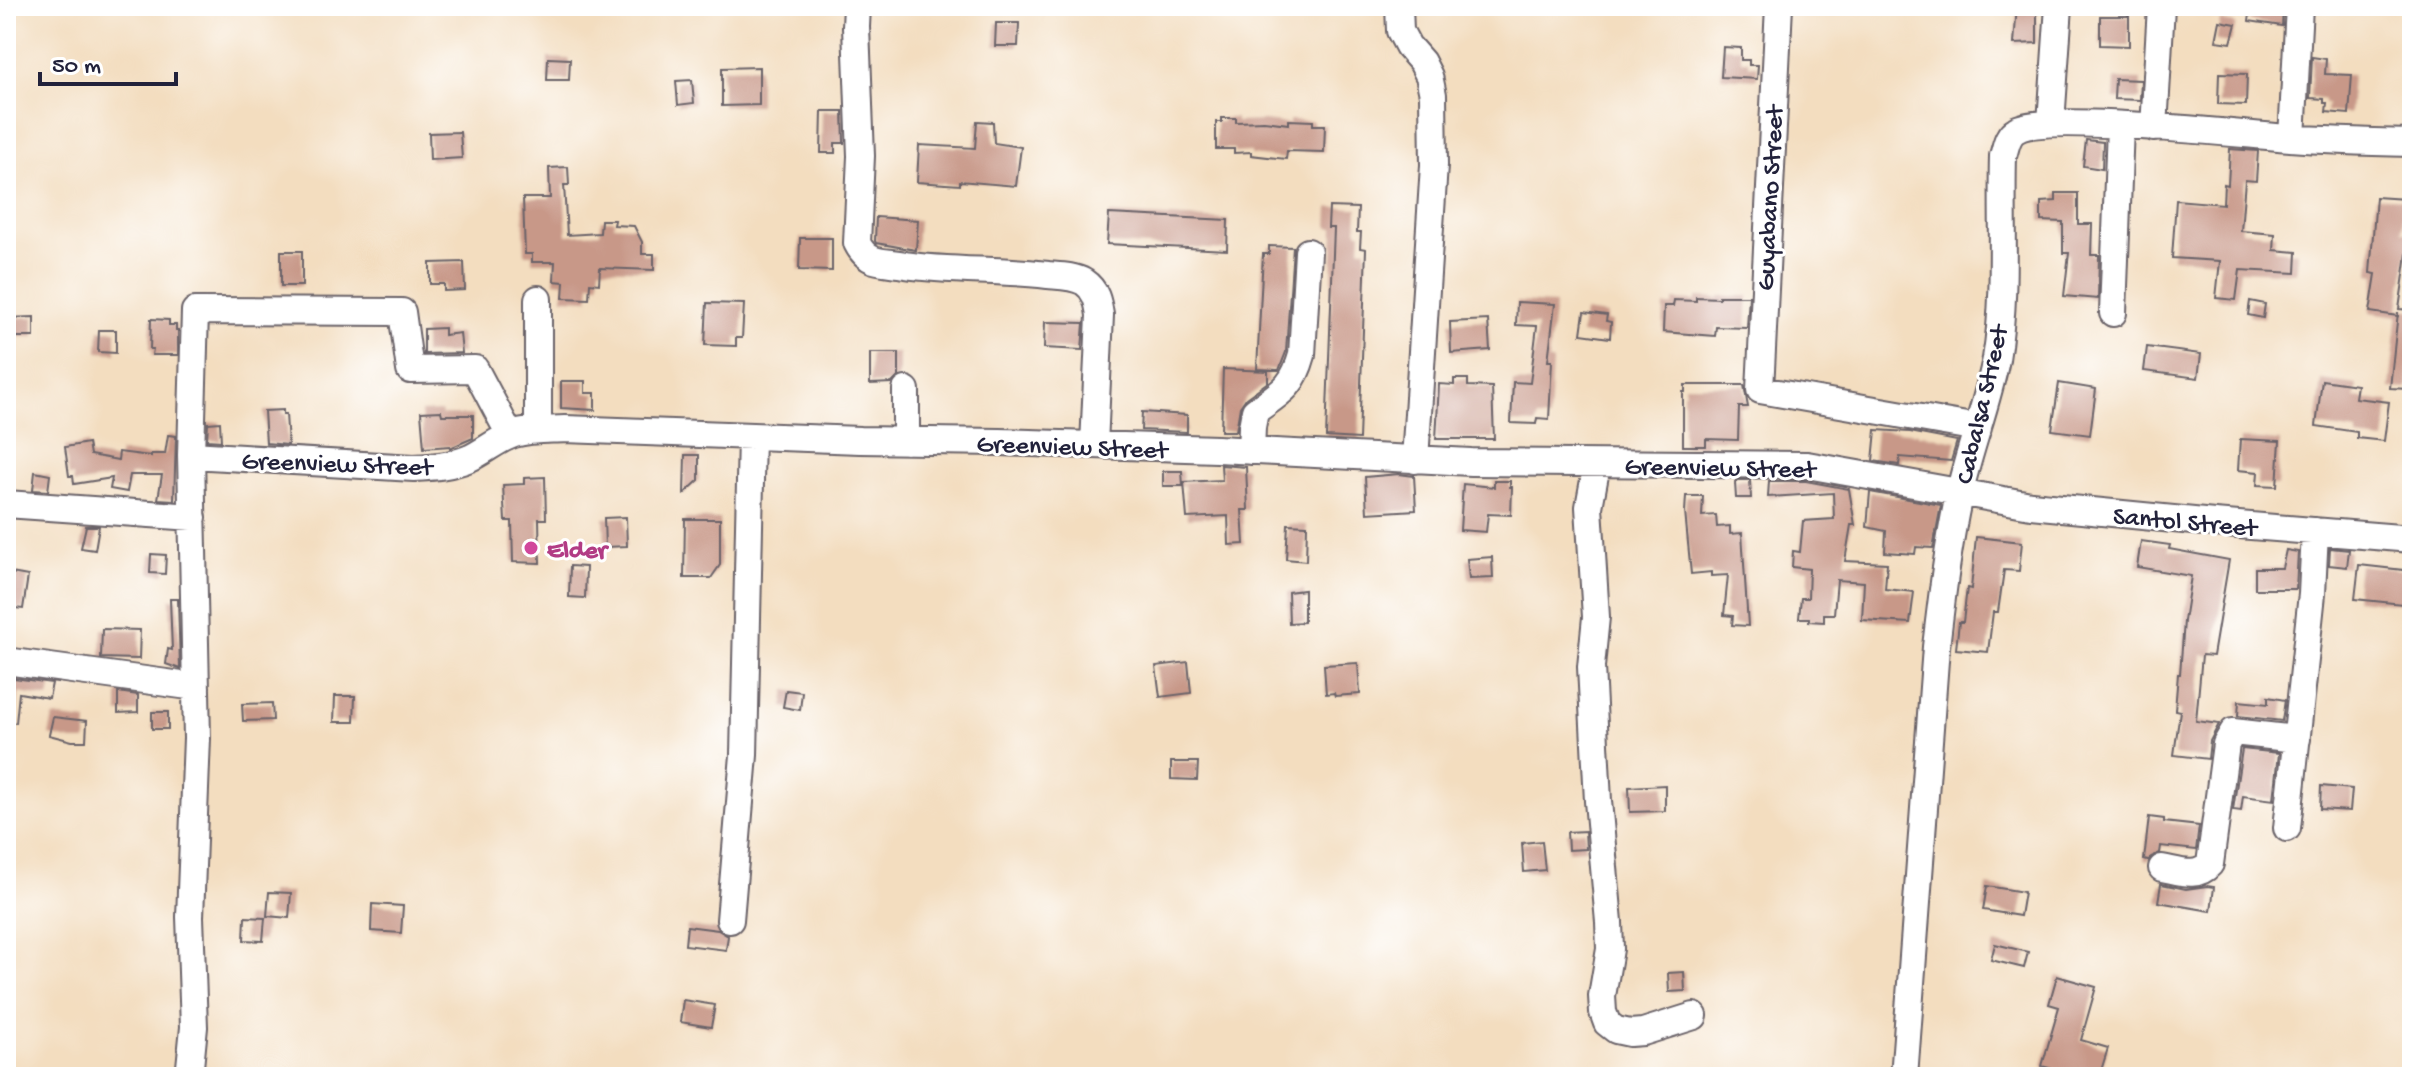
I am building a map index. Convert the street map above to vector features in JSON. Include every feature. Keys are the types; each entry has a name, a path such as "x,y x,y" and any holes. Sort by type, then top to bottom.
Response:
{"street":[{"path":"857,6 861,156 857,243 860,250 875,260 924,268 1019,271 1083,281 1097,298 1100,315 1094,445"},
{"path":"1399,6 1400,31 1422,62 1433,95 1434,165 1415,460"},
{"name":"Guyabano Street","path":"1779,6 1760,390 1978,428"},
{"path":"2051,123 2059,6"},
{"path":"2154,128 2161,6"},
{"path":"2292,138 2299,6"},
{"name":"Cabalsa Street","path":"1904,1077 1936,647 1959,492 1996,357 2000,317 2003,156 2007,141 2014,131 2026,126 2051,123 2412,143"},
{"path":"2113,313 2120,126"},
{"path":"1251,451 1255,411 1285,391 1298,370 1302,355 1308,252"},
{"path":"538,299 538,430"},
{"path":"189,1077 194,1027 190,917 197,738 191,455 195,311 402,312 410,370 475,369 510,435"},
{"path":"906,390 906,441"},
{"name":"Greenview Street","path":"191,455 436,467 471,458 510,435 565,429 1094,445 1415,460 1597,464 1779,463 1807,465 1959,492"},
{"path":"730,920 744,755 751,436"},
{"path":"1597,464 1589,507 1596,617 1591,667 1610,949 1602,996 1603,1012 1607,1023 1616,1030 1630,1033 1694,1016"},
{"name":"Santol Street","path":"1959,492 2031,505 2412,539"},
{"path":"6,504 193,517"},
{"path":"2287,828 2312,594 2315,531"},
{"path":"6,661 196,687"},
{"path":"2162,868 2196,874 2210,864 2226,744 2233,732 2297,739"}],"building":[{"path":"2017,6 2037,6 2037,43 2014,44"},
{"path":"2251,6 2283,6 2282,26 2249,21"},
{"path":"2100,16 2129,16 2129,46 2100,45"},
{"path":"2220,21 2236,24 2231,43 2216,41"},
{"path":"996,23 1019,23 1018,46 995,46"},
{"path":"1723,47 1741,48 1741,60 1749,60 1749,65 1758,65 1757,79 1721,77"},
{"path":"2312,57 2326,59 2325,74 2352,75 2349,114 2326,112 2324,99 2310,98"},
{"path":"548,58 570,59 569,80 547,80"},
{"path":"759,67 759,105 722,106 722,68"},
{"path":"2219,73 2247,74 2246,105 2218,104"},
{"path":"2115,79 2141,80 2140,100 2114,99"},
{"path":"692,80 694,103 678,105 676,81"},
{"path":"822,111 843,111 844,143 835,143 835,153 821,153"},
{"path":"1222,118 1236,118 1236,122 1289,124 1289,120 1313,121 1313,125 1325,125 1324,152 1287,151 1286,159 1251,155 1251,152 1234,153 1234,149 1216,149 1216,122 1222,122"},
{"path":"977,121 993,122 994,143 1021,147 1016,186 960,181 960,185 917,182 919,145 975,148"},
{"path":"460,132 462,158 430,160 429,133"},
{"path":"2086,140 2103,142 2102,169 2083,166"},
{"path":"2230,149 2258,151 2256,181 2245,180 2241,231 2275,234 2274,250 2297,252 2296,273 2240,270 2236,300 2216,298 2220,261 2172,258 2176,200 2223,204 2224,184 2228,185"},
{"path":"568,167 569,185 564,185 567,235 600,233 601,220 615,220 614,225 634,226 642,242 642,254 654,254 654,270 600,268 599,284 590,283 589,299 563,298 564,282 554,281 555,262 532,262 532,254 525,254 523,198 550,198 549,168"},
{"path":"2056,193 2078,193 2078,224 2092,224 2091,255 2099,255 2098,299 2064,296 2069,253 2063,253 2063,222 2041,221 2041,202 2056,201"},
{"path":"2376,197 2405,199 2402,231 2412,232 2412,255 2407,254 2399,309 2412,310 2412,358 2408,389 2390,388 2398,316 2370,312 2376,274 2370,273"},
{"path":"1329,207 1358,208 1360,248 1366,249 1359,439 1326,437 1334,228 1328,228"},
{"path":"1109,214 1228,220 1227,250 1107,244"},
{"path":"876,217 918,220 916,250 876,243"},
{"path":"800,238 832,238 832,271 799,270"},
{"path":"1269,246 1293,247 1286,352 1279,370 1257,369 1263,254 1269,254"},
{"path":"281,251 302,251 302,286 281,286"},
{"path":"464,262 465,290 444,291 444,284 430,284 430,263"},
{"path":"1749,296 1747,328 1716,327 1715,336 1663,332 1664,306 1673,306 1674,300 1696,301 1696,297"},
{"path":"2250,301 2265,304 2263,318 2248,315"},
{"path":"1517,302 1555,304 1548,361 1552,361 1549,419 1537,418 1536,424 1511,423 1513,382 1530,383 1537,326 1516,325"},
{"path":"707,303 744,304 742,338 736,338 736,346 705,345"},
{"path":"1584,312 1607,315 1606,321 1611,322 1610,338 1581,334"},
{"path":"34,317 34,337 6,337 6,318"},
{"path":"151,319 169,320 169,325 176,325 178,355 152,355"},
{"path":"1488,320 1490,350 1451,353 1450,322"},
{"path":"1045,322 1084,323 1082,350 1044,348"},
{"path":"444,328 444,335 460,333 462,353 424,354 424,329"},
{"path":"99,330 116,330 116,353 98,352"},
{"path":"2147,347 2201,354 2198,378 2144,371"},
{"path":"870,353 899,353 899,376 892,383 870,384"},
{"path":"1223,369 1268,371 1268,382 1246,398 1240,407 1236,431 1221,431"},
{"path":"1454,379 1468,379 1468,386 1492,387 1494,439 1436,439 1439,384 1454,385"},
{"path":"2322,380 2357,385 2355,398 2389,402 2384,441 2357,438 2357,432 2316,426"},
{"path":"561,381 585,381 585,393 595,393 595,410 561,408"},
{"path":"2059,383 2096,389 2090,435 2052,430"},
{"path":"1685,385 1744,385 1748,407 1739,407 1738,440 1706,439 1706,446 1683,446"},
{"path":"283,410 286,414 288,445 266,443 264,411"},
{"path":"441,411 442,415 473,415 473,438 450,448 424,448 421,412"},
{"path":"1142,412 1187,415 1187,432 1141,430"},
{"path":"220,422 221,441 207,440 208,423"},
{"path":"1876,430 1910,432 1957,441 1951,461 1900,457 1899,465 1873,461"},
{"path":"168,435 176,436 174,500 158,499 162,475 130,475 127,492 110,489 112,478 74,484 73,476 69,476 65,447 88,443 90,455 118,460 119,452 151,456 165,454"},
{"path":"2240,439 2280,441 2277,486 2257,485 2258,472 2238,470"},
{"path":"685,455 699,455 699,480 684,494"},
{"path":"1221,465 1246,467 1248,510 1242,510 1244,544 1229,545 1228,516 1187,518 1184,482 1222,480"},
{"path":"1163,471 1182,471 1183,486 1163,486"},
{"path":"35,472 50,475 48,491 33,490"},
{"path":"1414,476 1416,510 1367,513 1365,477"},
{"path":"545,477 546,519 539,519 540,563 513,562 512,521 505,521 503,485 524,484 524,478"},
{"path":"1737,480 1750,480 1751,498 1736,498"},
{"path":"1494,481 1510,481 1511,515 1488,514 1486,532 1460,530 1463,484 1494,487"},
{"path":"1769,481 1806,481 1849,489 1855,525 1851,525 1845,561 1887,563 1885,589 1914,592 1910,623 1862,620 1864,582 1837,580 1834,614 1824,614 1824,622 1799,618 1801,598 1808,598 1809,569 1792,567 1793,551 1800,552 1803,521 1834,519 1833,493 1768,497"},
{"path":"1870,492 1941,505 1933,548 1916,547 1915,554 1885,552 1886,531 1867,527"},
{"path":"1686,496 1703,496 1702,516 1716,515 1717,527 1730,526 1730,534 1742,533 1748,626 1732,625 1733,616 1724,615 1728,575 1711,576 1711,572 1691,574"},
{"path":"626,517 627,546 605,547 604,518"},
{"path":"685,519 720,519 720,565 711,578 684,578"},
{"path":"1288,524 1307,525 1306,561 1286,559"},
{"path":"86,526 99,526 95,550 81,548"},
{"path":"1976,537 2022,542 2019,571 2004,570 1998,612 1993,612 1988,652 1956,649 1967,588 1971,589"},
{"path":"2141,541 2229,560 2213,656 2202,655 2196,721 2219,724 2210,741 2208,759 2174,755 2180,711 2175,710 2178,674 2191,576 2137,567"},
{"path":"2330,548 2349,550 2347,567 2329,565"},
{"path":"2286,550 2298,552 2296,589 2255,589 2255,568 2282,568"},
{"path":"151,554 166,555 165,574 150,573"},
{"path":"1492,557 1493,578 1469,579 1467,559"},
{"path":"2359,565 2412,571 2412,605 2355,599"},
{"path":"570,566 586,567 585,598 569,597"},
{"path":"6,572 28,576 23,609 6,607"},
{"path":"1304,590 1304,622 1289,623 1288,592"},
{"path":"170,599 178,599 180,669 166,664 168,649 172,650"},
{"path":"102,629 140,630 139,659 101,658"},
{"path":"1188,662 1191,693 1160,697 1156,666"},
{"path":"1358,663 1360,694 1326,694 1324,665"},
{"path":"6,677 52,683 49,698 19,693 16,723 6,722"},
{"path":"786,690 802,692 800,710 783,707"},
{"path":"118,692 138,695 138,712 118,713"},
{"path":"335,696 355,696 354,722 334,722"},
{"path":"2268,697 2285,700 2282,721 2238,716 2239,701 2268,704"},
{"path":"272,703 273,720 243,721 242,704"},
{"path":"152,712 168,712 168,729 152,729"},
{"path":"53,717 87,721 86,741 49,735"},
{"path":"2242,749 2279,753 2274,800 2243,796 2241,811 2233,810"},
{"path":"1171,762 1198,762 1197,780 1171,779"},
{"path":"1665,785 1665,811 1630,812 1629,787"},
{"path":"2321,786 2352,789 2350,811 2320,809"},
{"path":"2149,817 2199,826 2196,850 2161,846 2160,853 2148,861 2144,860"},
{"path":"1585,831 1586,849 1568,850 1567,832"},
{"path":"1542,841 1545,870 1524,872 1522,843"},
{"path":"2161,884 2186,889 2214,887 2211,911 2158,902"},
{"path":"1987,886 2024,892 2020,916 1983,910"},
{"path":"269,892 291,893 289,918 267,916"},
{"path":"372,904 403,906 401,933 371,931"},
{"path":"245,917 265,918 263,941 244,940"},
{"path":"687,926 718,930 728,936 726,950 685,945"},
{"path":"1995,944 2028,952 2024,968 1991,960"},
{"path":"1684,972 1685,991 1669,992 1668,973"},
{"path":"2057,976 2096,987 2081,1040 2108,1048 2099,1077 2081,1077 2042,1066 2059,1007 2049,1004"},
{"path":"683,1000 715,1005 711,1027 680,1022"}],"place":[{"name":"Elder","path":"531,548"}]}
